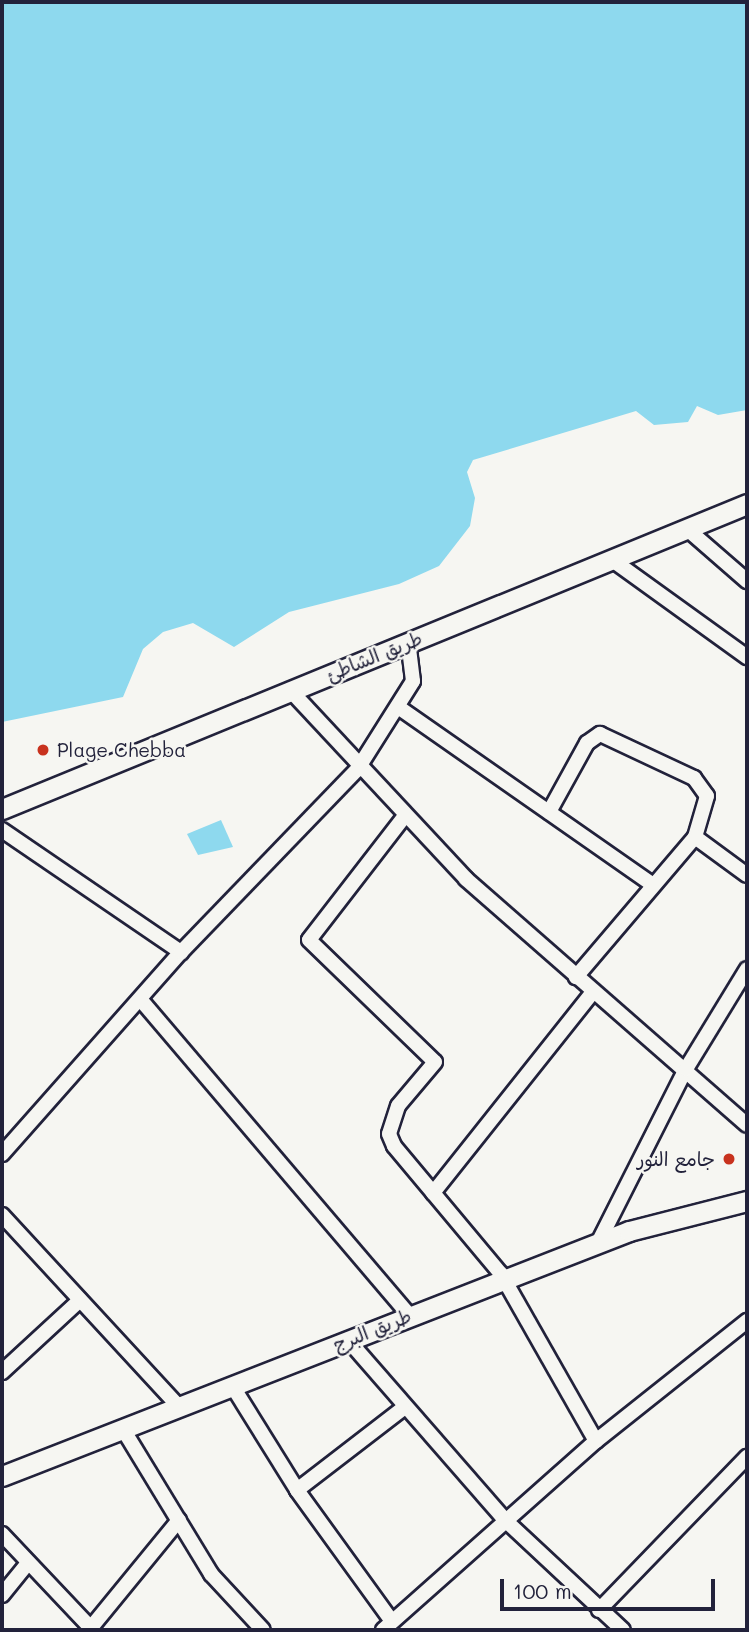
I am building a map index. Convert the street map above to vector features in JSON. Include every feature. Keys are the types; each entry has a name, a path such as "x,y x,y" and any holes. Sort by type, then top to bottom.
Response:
{"main road":[{"name":"طريق الشاطئ","path":"2,809 747,504"},
{"name":"طريق البرج","path":"2,1476 598,1243 747,1202"}],"street":[{"path":"686,528 747,581"},
{"path":"611,559 747,657"},
{"path":"2,1154 181,952 357,770 401,709 414,681 408,643"},
{"path":"290,690 357,770 404,817 576,977 686,1069 747,1125"},
{"path":"401,709 653,885"},
{"path":"549,812 592,736 609,733 703,786 704,817 695,837 576,977"},
{"path":"404,817 309,940 435,1062 398,1106 389,1134 433,1194 504,1279 596,1441"},
{"path":"2,830 181,952"},
{"path":"695,837 747,875"},
{"path":"598,1243 686,1069 745,979"},
{"path":"433,1194 593,992"},
{"path":"141,999 409,1315"},
{"path":"5,1224 179,1407"},
{"path":"2,1372 80,1300"},
{"path":"233,1387 387,1625 596,1441 747,1321"},
{"path":"348,1340 402,1409 505,1520 623,1630"},
{"path":"298,1490 402,1409"},
{"path":"123,1429 211,1574 263,1630"},
{"path":"599,1610 744,1467"},
{"path":"2,1534 90,1629 179,1520"},
{"path":"2,1595 28,1563"}],"water":[{"path":"2,2 747,2 747,410 718,415 697,406 688,422 654,425 636,411 473,460 467,472 475,498 470,526 439,566 399,584 289,612 234,647 193,623 163,632 143,649 123,697 2,722"},
{"path":"221,820 233,847 198,855 187,834"}],"place":[{"name":"Plage Chebba","path":"43,750"},
{"name":"جامع النور","path":"729,1159"}]}
